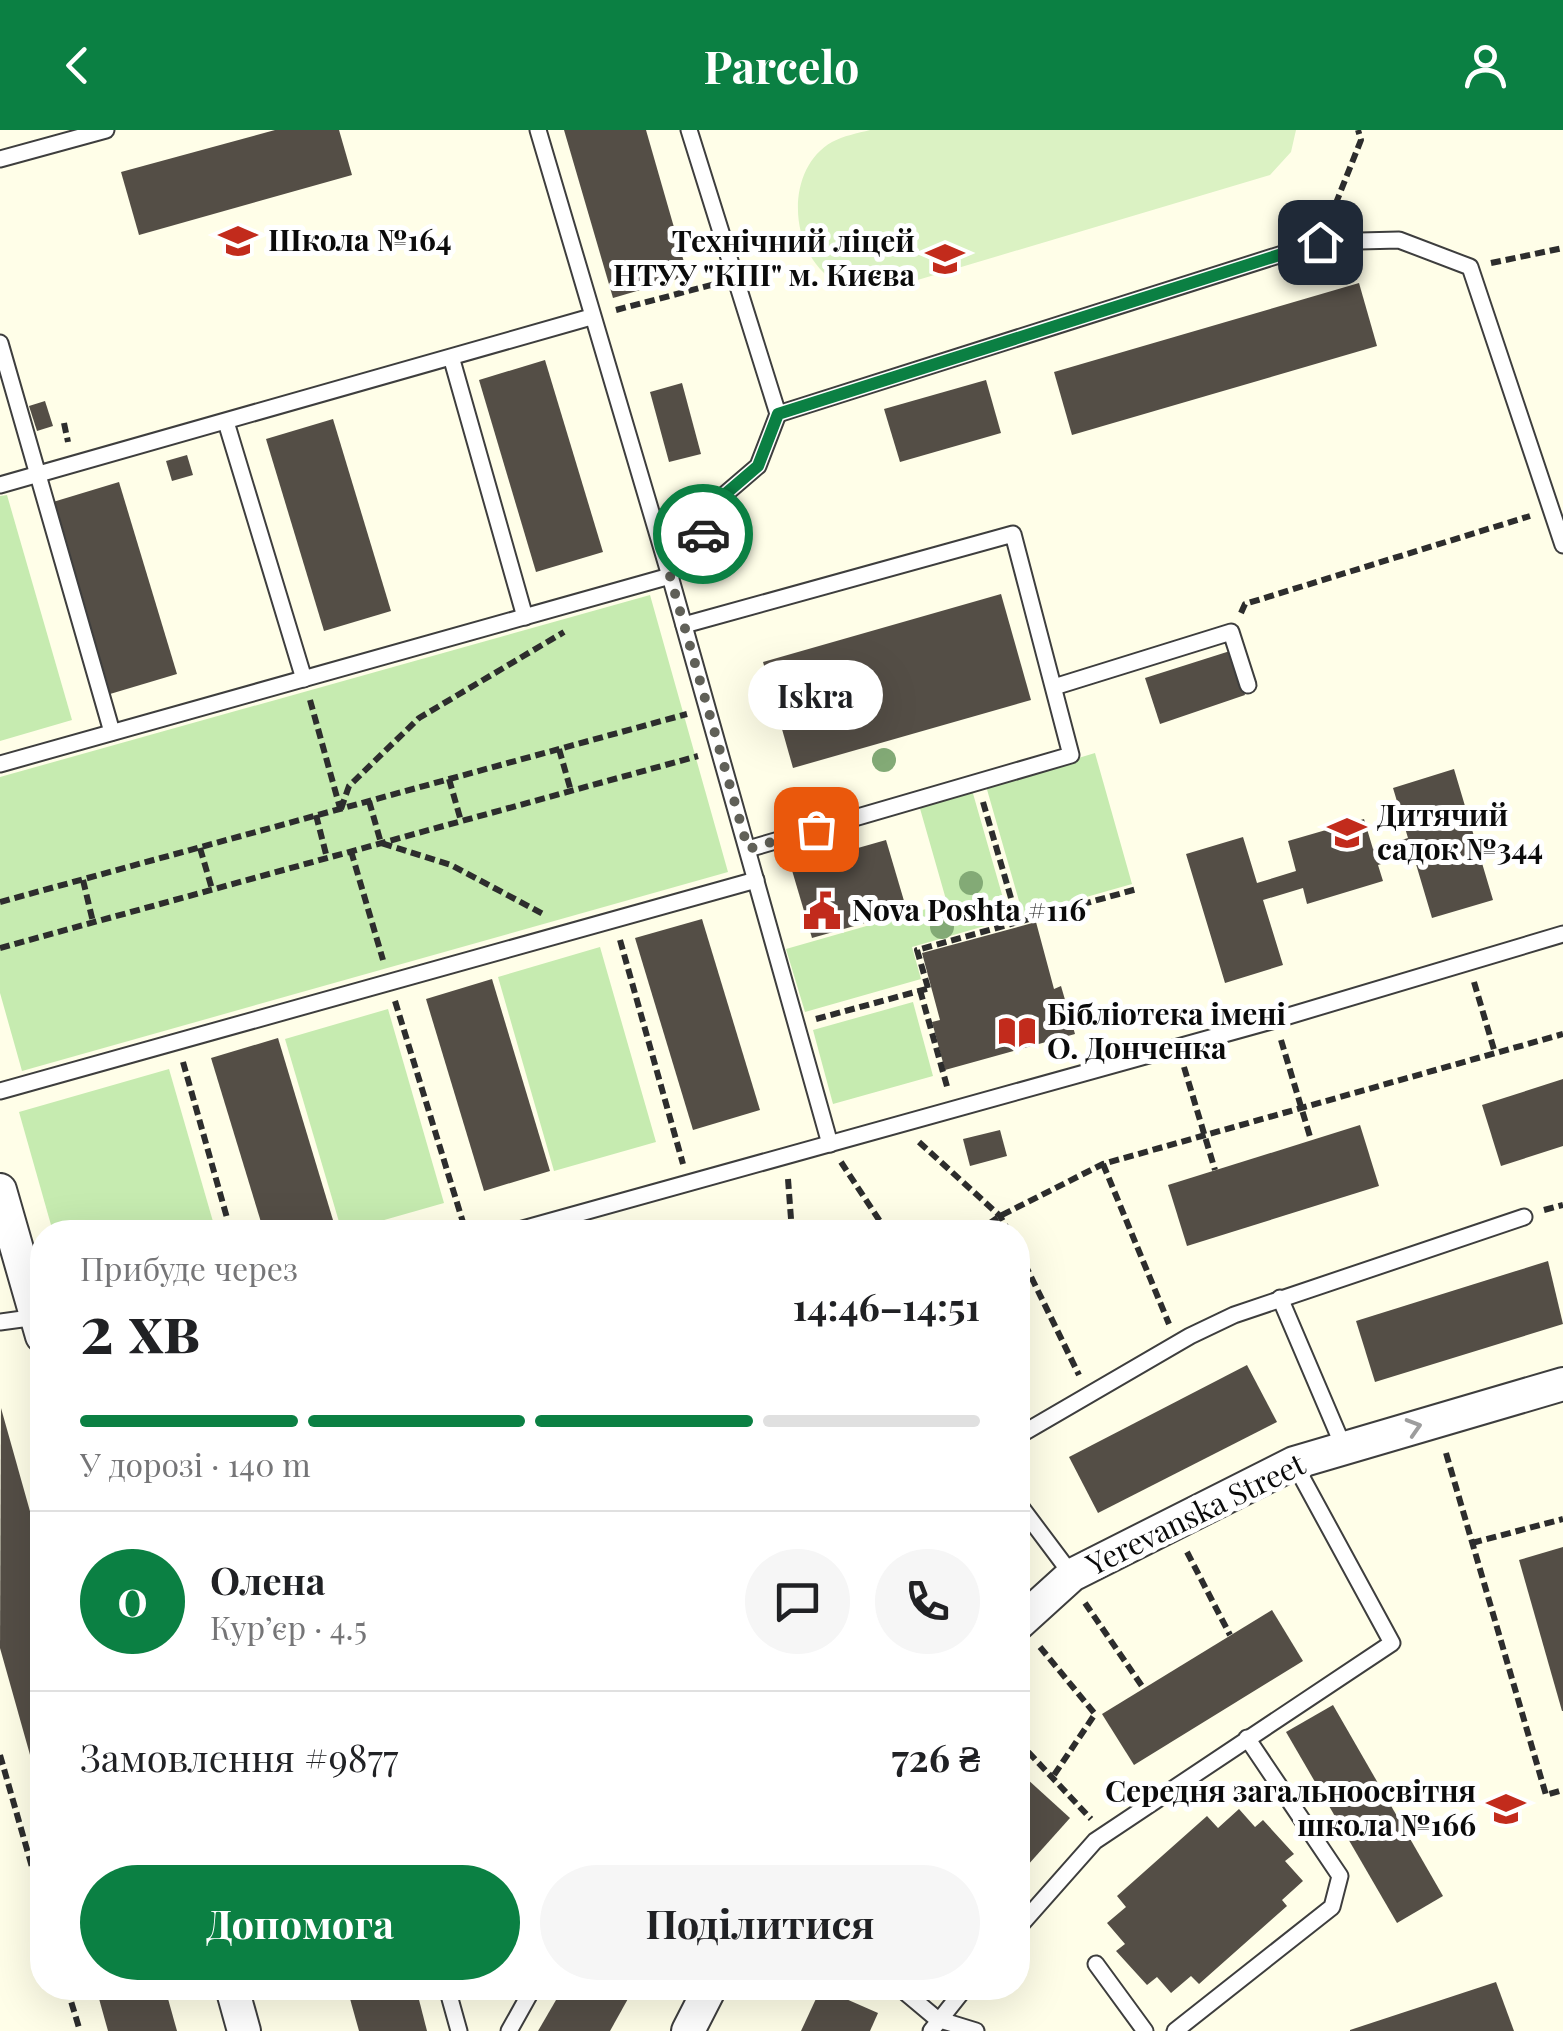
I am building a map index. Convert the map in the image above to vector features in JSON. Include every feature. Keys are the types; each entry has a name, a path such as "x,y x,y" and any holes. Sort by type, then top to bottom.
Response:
{"street":[{"path":"0,1190 30,1292"},
{"name":"Yerevanska Street","path":"1030,1632 1078,1589 1294,1463 1563,1384"},
{"path":"235,2000 244,2031"},
{"path":"688,2031 704,2000"}],"lane":[{"path":"0,160 106,130"},
{"path":"538,130 670,576 830,1144"},
{"path":"0,764 670,576 701,539 723,496 758,466 778,414 689,130"},
{"path":"778,414 1320,242 1399,240 1470,266 1563,545"},
{"path":"0,486 452,360 591,317"},
{"path":"0,343 112,732"},
{"path":"452,360 525,617"},
{"path":"226,422 304,679"},
{"path":"684,625 1013,534 1071,754 748,849"},
{"path":"1054,688 1231,632 1248,685"},
{"path":"0,1091 756,880"},
{"path":"555,1220 1275,1020 1563,934"},
{"path":"1030,1429 1176,1344 1280,1298 1524,1217"},
{"path":"1280,1298 1344,1448"},
{"path":"0,1322 30,1328"},
{"path":"1030,1915 1105,1834 1392,1642 1294,1463"},
{"path":"1030,1521 1078,1589"},
{"path":"1175,2031 1332,1907 1340,1876 1246,1738"},
{"path":"1096,1964 1145,2031"},
{"path":"451,2000 460,2031"},
{"path":"509,2031 526,2000"},
{"path":"911,2000 934,2025 976,2031"},
{"path":"934,2025 955,2000"}],"path":[{"path":"1358,130 1361,140"},
{"path":"1320,242 1361,140 1370,130"},
{"path":"1470,266 1563,248"},
{"path":"591,317 734,279"},
{"path":"1231,632 1245,604 1551,510"},
{"path":"341,809 349,786 420,718 554,640 580,619 594,597"},
{"path":"304,679 341,809"},
{"path":"0,902 708,708"},
{"path":"559,749 571,791"},
{"path":"0,948 720,750"},
{"path":"449,779 461,821"},
{"path":"977,782 1018,922"},
{"path":"369,801 381,843"},
{"path":"316,816 328,858"},
{"path":"381,843 451,865 545,915 591,926"},
{"path":"200,848 212,890"},
{"path":"351,851 462,1220"},
{"path":"82,880 93,922"},
{"path":"953,1109 917,950 1137,890"},
{"path":"614,919 688,1183"},
{"path":"1468,962 1495,1053"},
{"path":"796,1024 926,988"},
{"path":"1275,1020 1311,1140"},
{"path":"994,1220 1103,1164 1563,1034"},
{"path":"177,1042 228,1220"},
{"path":"1178,1047 1216,1170"},
{"path":"900,1124 1002,1220"},
{"path":"830,1144 879,1220"},
{"path":"787,1156 791,1220"},
{"path":"1103,1164 1176,1344"},
{"path":"1030,1274 1090,1396"},
{"path":"1446,1452 1546,1795 1563,1790"},
{"path":"1472,1543 1563,1519"},
{"path":"1186,1550 1230,1635"},
{"path":"1078,1589 1144,1688"},
{"path":"1030,1636 1095,1714 1052,1778"},
{"path":"1030,1754 1105,1834"},
{"path":"0,1755 30,1860"},
{"path":"71,2000 80,2031"}],"green space":[{"name":"Технічний ліцей НТУУ \"КПІ\" м. Києва","path":"870,130 1296,130 1291,152 1270,175 884,290 852,287 824,273 812,259 799,223 801,185 818,153 836,140"},
{"path":"7,495 72,720 0,741 0,496"},
{"path":"650,595 728,872 22,1071 0,993 0,777"},
{"path":"1095,753 1132,884 1023,915 986,786"},
{"path":"972,790 1009,919 912,947 921,979 805,1012 786,949 947,903 919,805"},
{"path":"600,947 656,1142 554,1171 498,977"},
{"path":"913,1002 933,1076 833,1104 813,1030"},
{"path":"388,1009 444,1203 384,1220 338,1220 285,1039"},
{"path":"169,1069 213,1220 50,1220 19,1112"}],"building":[{"path":"275,130 339,130 352,175 139,235 121,172"},
{"path":"564,130 646,130 688,276 613,298"},
{"path":"1359,283 1377,346 1072,435 1054,372"},
{"path":"545,360 603,552 536,572 479,380"},
{"path":"986,380 1001,433 900,462 884,409"},
{"path":"682,383 701,454 669,462 650,392"},
{"path":"45,401 53,426 37,431 29,406"},
{"path":"333,419 391,611 324,631 266,439"},
{"path":"187,455 193,475 172,481 166,461"},
{"path":"119,482 177,674 110,694 53,502"},
{"path":"1001,594 1031,700 793,768 763,662"},
{"path":"1230,651 1245,695 1160,724 1145,678"},
{"path":"1454,769 1493,900 1432,918 1413,854 1378,865 1383,881 1307,904 1303,888 1263,900 1283,965 1225,983 1186,854 1243,837 1257,883 1296,871 1288,841 1364,819 1373,849 1408,838 1393,788"},
{"path":"886,840 907,911 812,938 791,867"},
{"path":"702,919 760,1110 693,1130 635,938"},
{"path":"1036,922 1054,989 1061,986 1075,1034 945,1070 932,1022 940,1020 922,953"},
{"path":"492,979 550,1171 484,1191 426,999"},
{"path":"278,1038 333,1220 260,1220 211,1058"},
{"path":"1563,1079 1563,1146 1501,1166 1482,1105"},
{"path":"1360,1125 1379,1186 1187,1246 1168,1185"},
{"path":"1000,1130 1007,1156 970,1166 963,1139"},
{"path":"1548,1261 1563,1324 1375,1382 1356,1321"},
{"path":"1247,1365 1277,1422 1098,1513 1069,1457"},
{"path":"1,1408 30,1511 30,1755 0,1648"},
{"path":"1563,1547 1563,1711 1562,1711 1519,1560"},
{"path":"1272,1610 1303,1661 1134,1765 1102,1714"},
{"path":"1333,1705 1443,1896 1397,1923 1286,1732"},
{"path":"1030,1782 1070,1818 1030,1863"},
{"path":"1239,1809 1255,1827 1263,1820 1294,1854 1285,1861 1303,1881 1282,1900 1287,1906 1199,1984 1191,1976 1171,1993 1157,1977 1147,1985 1116,1951 1125,1944 1107,1923 1126,1907 1117,1896 1207,1816 1218,1828"},
{"path":"1496,1982 1514,2031 1350,2031 1350,2030"},
{"path":"99,2000 168,2000 177,2031 108,2031"},
{"path":"350,2000 419,2000 427,2031 359,2031"},
{"path":"556,2000 627,2000 610,2031 538,2031"},
{"path":"815,2000 848,2000 878,2013 870,2031 801,2031"}],"way so far":[{"path":"703,534 670,576 748,849 816,829"}],"place":[{"name":"Школа №164","path":"238,241"},
{"name":"Технічний ліцей НТУУ \"КПІ\" м. Києва","path":"945,259"},
{"name":"Iskra","path":"816,829"},
{"name":"Дитячий садок №344","path":"1347,833"},
{"name":"Nova Poshta #116","path":"822,911"},
{"name":"Бібліотека імені О. Донченка","path":"1017,1032"},
{"name":"Середня загальноосвітня школа №166","path":"1506,1809"}],"route":[{"path":"703,534 723,496 758,466 778,414 1320,242"}]}
